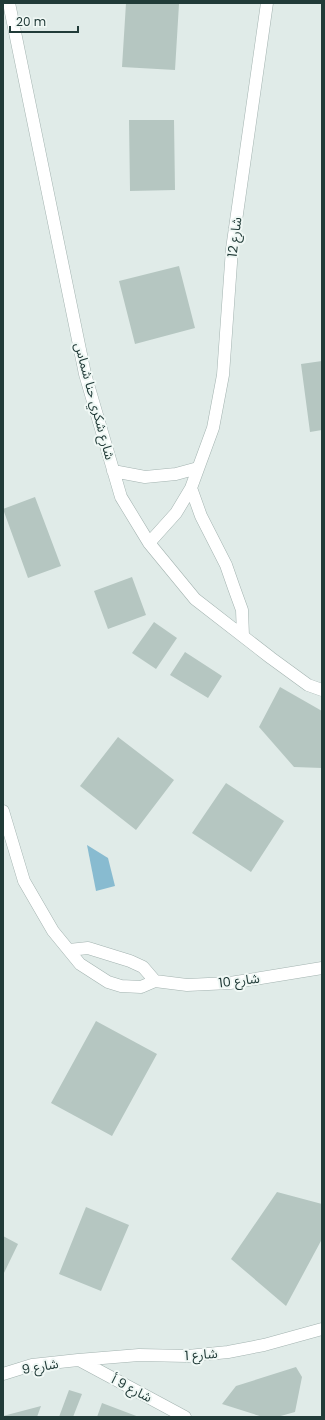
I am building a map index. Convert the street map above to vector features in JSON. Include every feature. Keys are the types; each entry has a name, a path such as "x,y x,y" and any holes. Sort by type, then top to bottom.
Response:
{"street":[{"name":"شارع شكري حنا شماس","path":"8,3 85,374 121,497 149,543 195,599 308,685 322,690"},
{"name":"شارع 12","path":"149,543 176,513 191,488 213,428 222,375 232,249 267,3"},
{"path":"113,471 145,477 176,474 198,468"},
{"path":"191,488 202,516 226,565 242,610 242,636"},
{"name":"شارع 10","path":"3,811 24,881 53,931 80,964 108,982 121,986 141,987 155,981 187,985 230,982 322,968"},
{"path":"69,950 88,948 130,961 142,967 155,981"},
{"name":"شارع 1","path":"78,1360 139,1355 188,1356 228,1352 264,1345 322,1329"},
{"name":"شارع 9","path":"3,1374 32,1365 78,1360"},
{"name":"شارع 9 أ","path":"78,1360 185,1417"}],"water":[{"path":"87,845 108,858 115,886 96,891"}],"building":[{"path":"126,3 179,4 175,70 122,67"},
{"path":"129,120 174,120 175,190 130,191"},
{"path":"179,266 195,328 135,344 119,281"},
{"path":"322,361 322,430 310,432 301,364"},
{"path":"35,497 61,566 28,578 3,509"},
{"path":"132,577 146,615 108,629 94,591"},
{"path":"154,622 177,638 156,669 132,653"},
{"path":"185,652 222,676 208,698 170,675"},
{"path":"280,687 322,711 322,768 294,767 259,727"},
{"path":"118,737 174,780 136,830 80,786"},
{"path":"226,783 284,821 251,872 192,833"},
{"path":"96,1021 157,1054 112,1136 51,1103"},
{"path":"277,1192 322,1204 322,1239 286,1306 231,1259"},
{"path":"86,1207 129,1225 101,1291 59,1274"},
{"path":"3,1236 18,1244 3,1275"},
{"path":"296,1367 302,1377 295,1412 277,1417 263,1417 222,1404 236,1386"},
{"path":"69,1390 82,1394 73,1417 59,1417"},
{"path":"102,1403 139,1417 97,1417"},
{"path":"41,1406 37,1417 3,1417 3,1416"}]}
